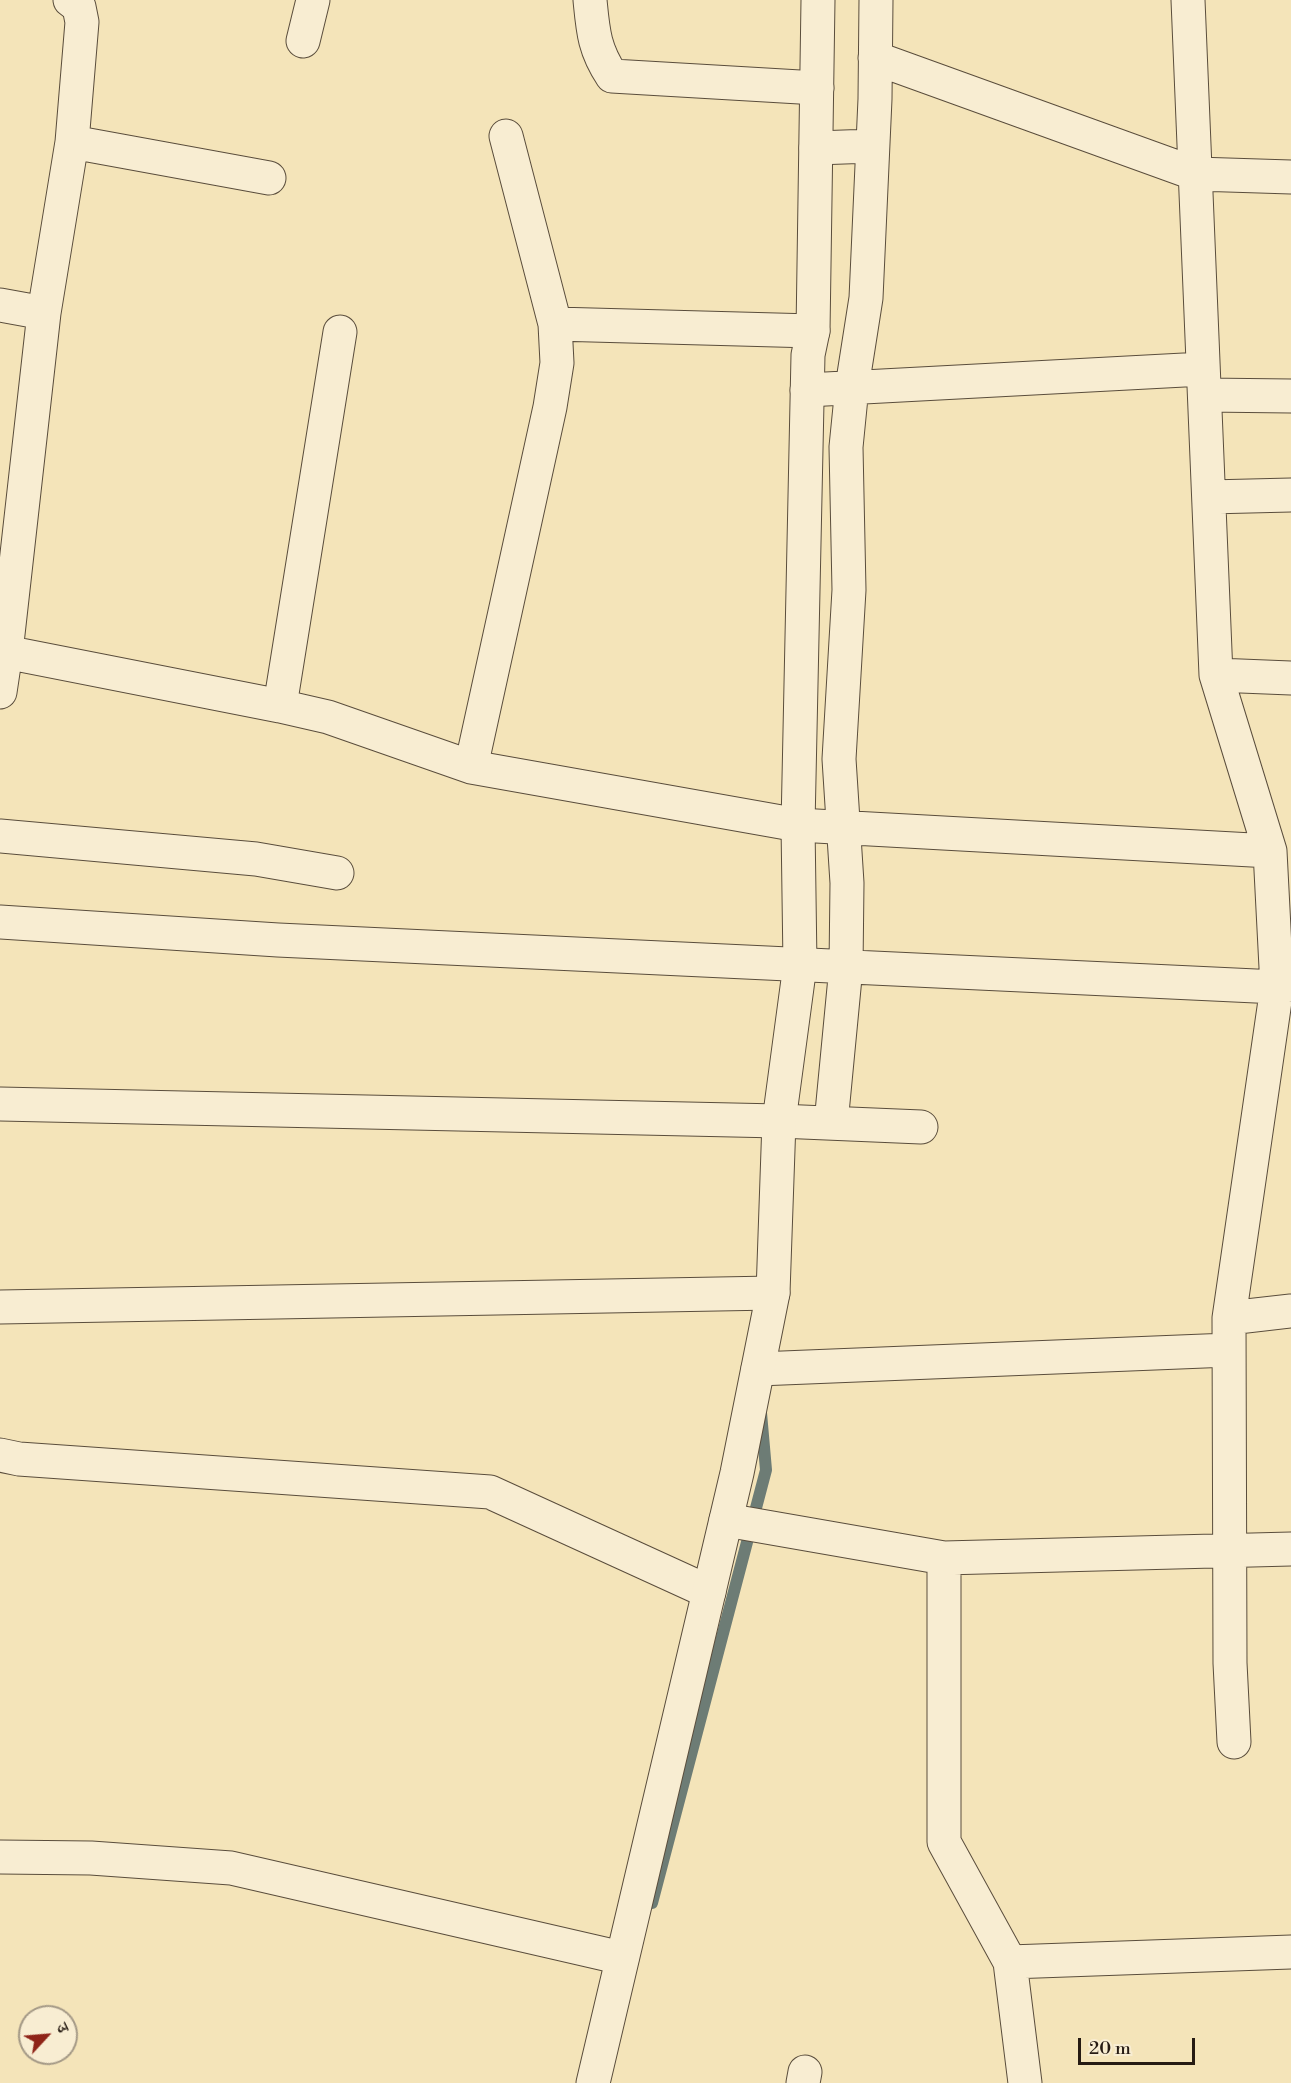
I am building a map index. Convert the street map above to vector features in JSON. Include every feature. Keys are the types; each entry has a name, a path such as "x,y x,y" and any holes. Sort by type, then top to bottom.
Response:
{"street":[{"path":"0,692 44,313 72,142 82,22 78,7 70,0"},
{"path":"303,41 313,0"},
{"path":"590,0 593,33 599,57 612,76 817,88"},
{"path":"593,2083 726,1520 773,1293 779,1121 800,965 798,825 808,356 813,331 818,0"},
{"path":"831,1123 846,967 847,883 839,759 849,590 846,447 852,387 866,298 876,0"},
{"path":"1188,0 1216,675 1270,851 1284,986 1229,1318 1230,1663 1234,1742"},
{"path":"875,58 1196,174 1291,177"},
{"path":"471,767 550,407 557,363 555,324 506,136"},
{"path":"72,142 269,178"},
{"path":"816,148 872,146"},
{"path":"0,305 44,313"},
{"path":"555,324 813,331"},
{"path":"280,706 340,332"},
{"path":"807,390 852,387 1204,382 1291,396"},
{"path":"1209,496 1291,495"},
{"path":"3,652 328,717 471,767 798,825 1270,851"},
{"path":"1216,675 1291,678"},
{"path":"0,836 255,858 338,873"},
{"path":"0,922 278,940 1284,986"},
{"path":"0,1104 779,1121 921,1127"},
{"path":"0,1307 773,1293"},
{"path":"1229,1318 1291,1311"},
{"path":"758,1370 1229,1350"},
{"path":"0,1455 31,1460 490,1492 709,1592"},
{"path":"726,1520 944,1558 1291,1549"},
{"path":"944,1558 944,1842 1011,1962 1025,2083"},
{"path":"0,1857 91,1858 231,1868 622,1958"},
{"path":"1011,1962 1291,1952"}],"waterway":[{"path":"652,1903 766,1470 761,1413"}]}
